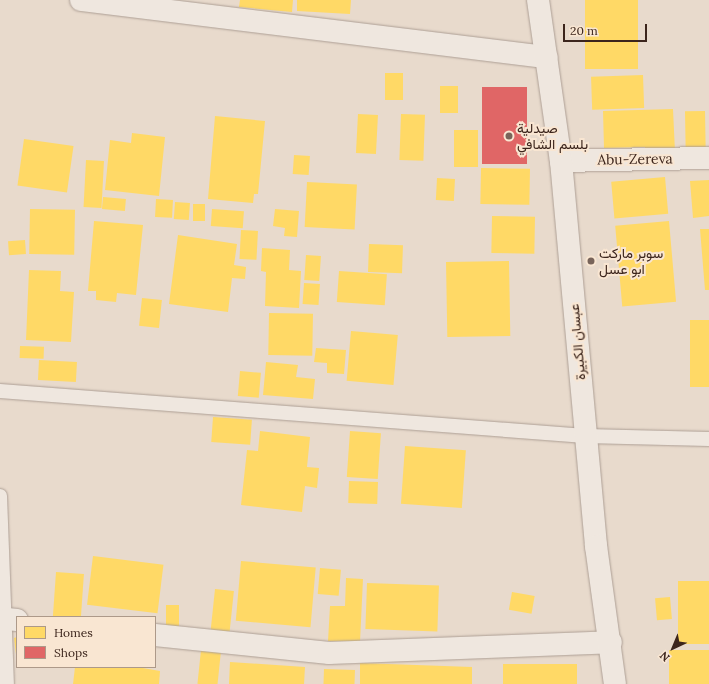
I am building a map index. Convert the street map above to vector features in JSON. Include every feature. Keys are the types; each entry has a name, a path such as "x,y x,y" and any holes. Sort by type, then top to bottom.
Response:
{"street":[{"path":"81,0 547,57"},
{"name":"عبسان الكبيرة","path":"538,0 561,161 585,436 615,684"},
{"name":"Abu-Zereva","path":"561,161 709,158"},
{"path":"156,634 329,653 611,642"}],"lane":[{"path":"0,391 585,436 709,439"},
{"path":"0,496 2,557 12,619 7,684"}],"building: Homes":[{"path":"240,0 293,0 292,12 239,7"},
{"path":"297,0 351,0 350,14 297,11"},
{"path":"585,0 638,0 638,69 585,69"},
{"path":"385,73 403,73 403,100 385,100"},
{"path":"643,75 644,108 592,110 591,77"},
{"path":"440,86 458,86 458,113 440,113"},
{"path":"673,109 675,152 645,153 645,147 604,148 603,111"},
{"path":"685,111 705,111 706,151 686,151"},
{"path":"358,114 378,115 376,154 356,153"},
{"path":"401,114 425,115 423,161 399,160"},
{"path":"215,116 265,121 258,194 254,194 253,203 208,199"},
{"path":"454,130 478,130 478,167 454,167"},
{"path":"132,133 165,137 159,196 105,190 110,140 131,143"},
{"path":"24,139 74,146 67,193 17,186"},
{"path":"294,155 310,156 309,175 293,174"},
{"path":"86,160 104,161 102,208 84,207"},
{"path":"481,168 530,169 529,205 480,204"},
{"path":"665,177 668,214 614,219 611,182"},
{"path":"437,178 455,179 454,201 436,200"},
{"path":"709,180 709,216 693,218 690,181"},
{"path":"307,182 357,185 355,230 305,227"},
{"path":"103,197 126,199 125,211 102,209"},
{"path":"156,199 173,200 172,218 155,217"},
{"path":"175,202 190,203 189,220 174,219"},
{"path":"193,204 205,204 205,221 193,221"},
{"path":"30,209 75,210 74,255 29,254"},
{"path":"212,209 244,211 243,228 211,226"},
{"path":"275,209 299,211 297,237 284,236 285,228 273,226"},
{"path":"492,216 535,217 534,254 491,253"},
{"path":"94,221 143,225 136,295 117,293 116,302 96,300 96,291 88,291"},
{"path":"669,221 676,302 622,306 615,226"},
{"path":"700,229 709,229 709,290 705,290"},
{"path":"241,230 258,231 256,260 239,259"},
{"path":"178,235 237,244 234,265 246,267 245,279 232,278 228,312 169,304"},
{"path":"25,240 26,254 9,255 8,241"},
{"path":"369,244 403,245 402,273 368,272"},
{"path":"262,248 290,250 289,270 301,271 299,308 265,306 266,272 261,271"},
{"path":"306,255 321,256 319,281 304,280"},
{"path":"509,261 510,336 447,337 446,262"},
{"path":"29,270 61,271 60,291 74,292 71,342 26,340"},
{"path":"339,271 387,274 385,305 337,302"},
{"path":"304,283 320,284 318,305 303,304"},
{"path":"142,298 162,300 159,328 139,326"},
{"path":"269,313 313,314 312,356 268,355"},
{"path":"690,320 709,320 709,387 690,387"},
{"path":"351,331 398,335 393,385 347,381"},
{"path":"20,346 44,347 44,359 20,358"},
{"path":"316,348 346,350 344,374 327,373 327,363 314,362"},
{"path":"39,360 77,362 76,382 38,380"},
{"path":"266,362 298,365 296,377 315,379 313,399 263,395"},
{"path":"240,371 261,373 259,398 238,396"},
{"path":"213,417 252,420 250,445 211,442"},
{"path":"260,431 310,437 307,467 319,468 317,488 305,486 302,512 241,505 247,450 258,451"},
{"path":"350,431 381,433 378,479 347,477"},
{"path":"405,446 466,450 462,508 401,504"},
{"path":"349,481 378,482 377,504 348,503"},
{"path":"93,556 163,565 157,613 87,605"},
{"path":"241,561 316,568 310,627 236,621"},
{"path":"320,568 341,570 339,596 318,594"},
{"path":"56,572 84,574 81,616 53,616"},
{"path":"346,578 363,579 360,642 328,641 330,606 345,606"},
{"path":"678,581 709,581 709,644 678,644"},
{"path":"367,583 439,586 437,631 365,629"},
{"path":"215,589 234,591 230,632 211,630"},
{"path":"512,592 535,596 532,614 509,610"},
{"path":"670,597 672,619 657,620 655,598"},
{"path":"166,605 179,605 179,627 166,627"},
{"path":"16,637 16,654 14,638"},
{"path":"201,650 221,652 218,684 197,684"},
{"path":"669,650 709,650 709,684 669,684"},
{"path":"230,662 305,667 304,684 229,684"},
{"path":"360,663 472,667 472,684 360,684"},
{"path":"503,664 577,664 577,684 503,684"},
{"path":"75,668 143,668 160,671 159,684 73,684"},
{"path":"324,669 355,670 354,684 323,684"}],"building: Shops":[{"path":"482,87 527,87 527,164 482,164"}],"place":[{"name":"صيدلية بلسم الشافي","path":"509,136"},
{"name":"سوبر ماركت ابو عسل","path":"591,261"}]}
